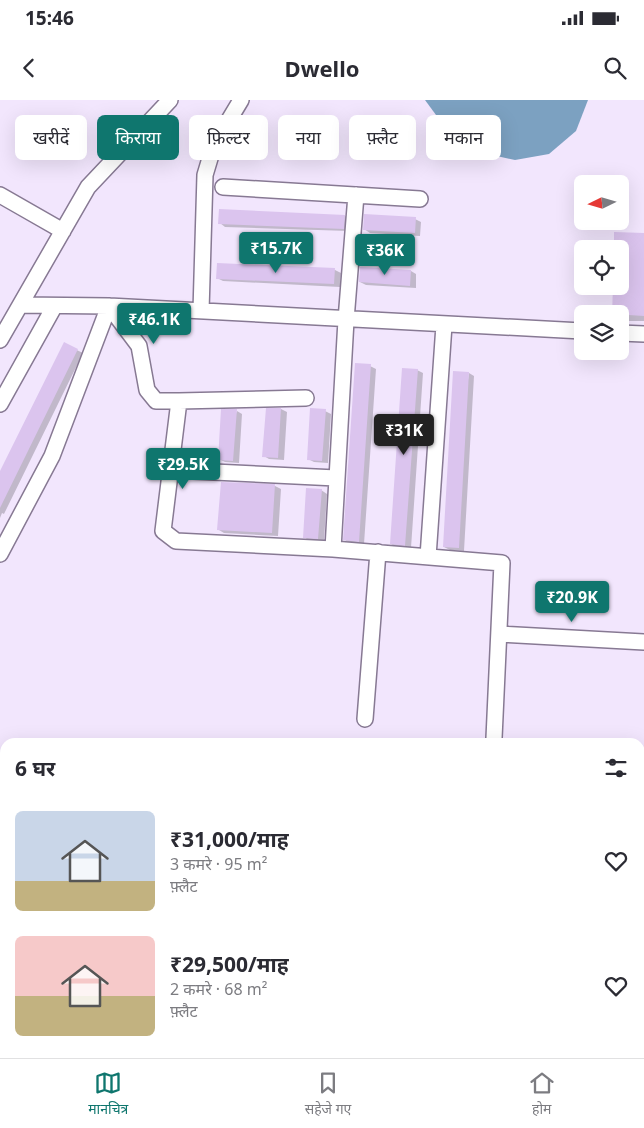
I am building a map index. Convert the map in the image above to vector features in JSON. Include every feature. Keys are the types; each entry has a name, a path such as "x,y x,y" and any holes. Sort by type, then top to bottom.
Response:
{"street":[{"path":"0,340 88,188 170,100"},
{"path":"201,311 205,175 214,145 241,100"},
{"path":"223,186 420,199"},
{"path":"0,195 62,231"},
{"path":"333,549 346,320 356,195"},
{"path":"21,305 54,307 110,306 574,331"},
{"path":"110,306 139,346 146,390 156,401 306,398"},
{"path":"0,554 52,456 110,306"},
{"path":"0,404 54,307"},
{"path":"428,556 444,325"},
{"path":"629,333 644,334"},
{"path":"179,401 163,531 176,541 378,552 502,563 494,738"},
{"path":"193,471 336,478"},
{"path":"365,719 378,552"},
{"path":"499,634 644,642"}],"water":[{"path":"425,100 588,100 576,131 549,154 515,160 501,157 501,115 436,115"}],"building":[{"path":"219,209 345,215 344,229 218,224"},
{"path":"364,214 416,217 415,233 363,230"},
{"path":"614,232 644,233 644,316 629,315 629,305 612,305 613,295 629,295 629,240 614,240"},
{"path":"217,263 335,268 334,284 216,279"},
{"path":"360,267 411,270 410,286 359,282"},
{"path":"64,342 78,349 0,508 0,471"},
{"path":"355,363 371,364 359,542 343,540"},
{"path":"402,368 418,369 405,546 390,544"},
{"path":"453,371 469,372 459,548 443,547"},
{"path":"266,408 281,408 278,458 262,457"},
{"path":"310,408 326,409 322,461 307,460"},
{"path":"221,409 237,409 233,461 218,460"},
{"path":"221,482 275,484 272,533 217,530"},
{"path":"306,488 322,489 318,539 303,538"}]}
